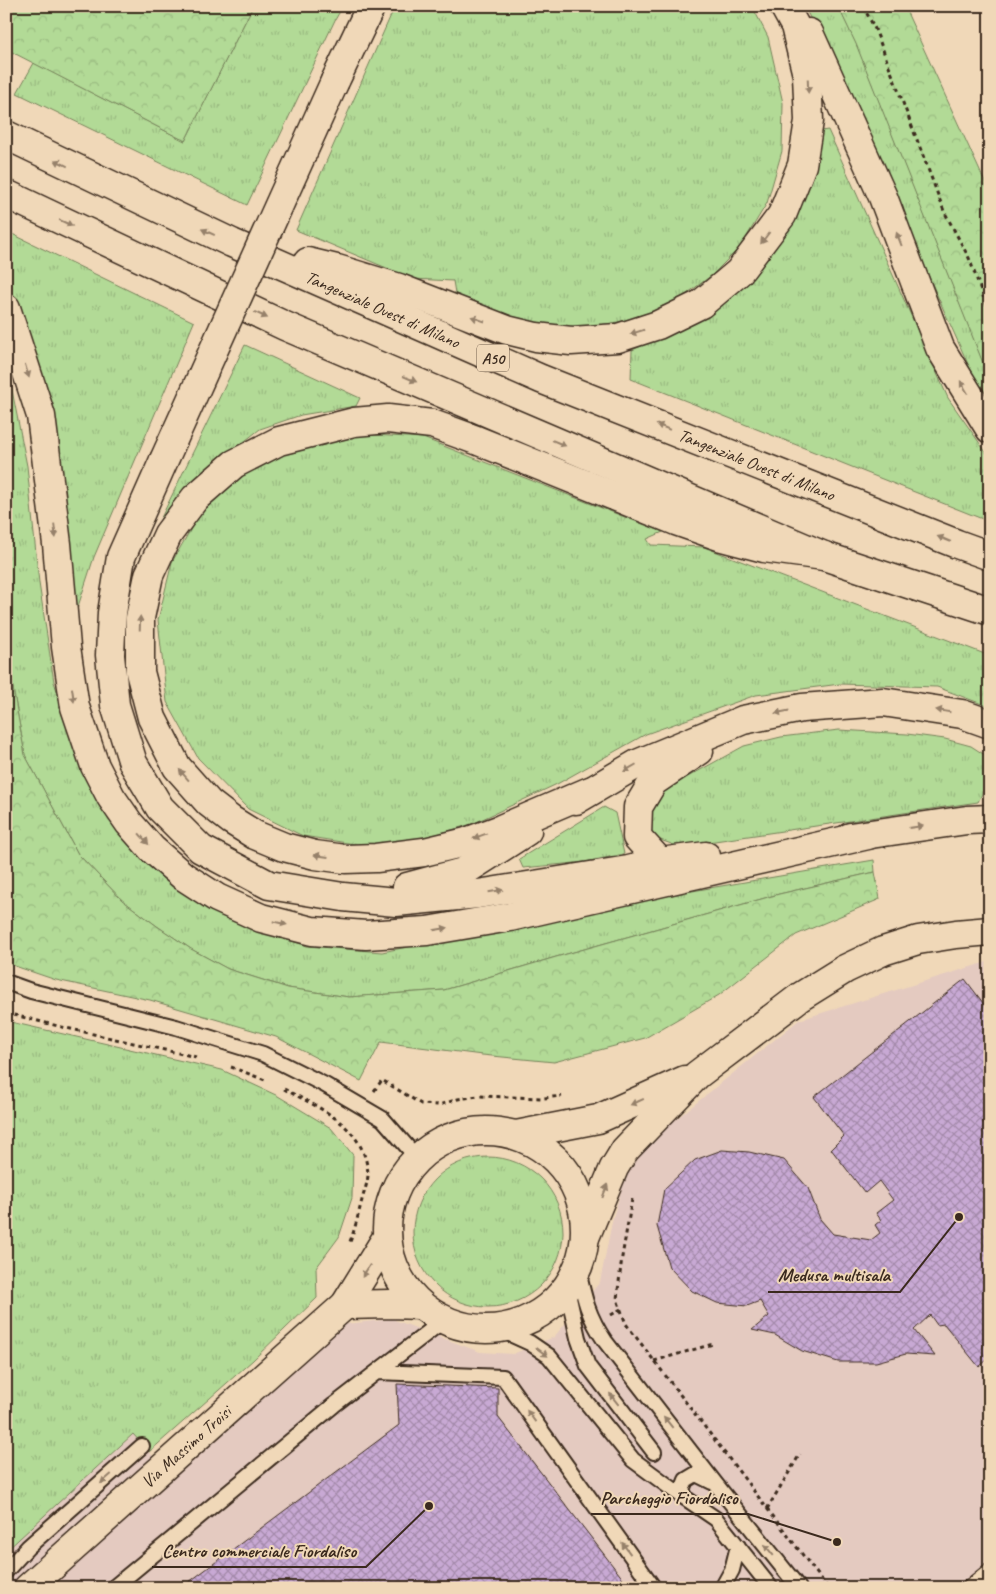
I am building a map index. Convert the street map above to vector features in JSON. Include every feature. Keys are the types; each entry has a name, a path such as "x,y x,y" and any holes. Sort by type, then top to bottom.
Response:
{"main road":[{"path":"371,6 335,81 121,557 112,613 110,656 115,705 132,763 160,808 201,849 269,885 343,897 396,902 478,894 628,870 660,862 967,820 990,819"},
{"path":"232,243 337,269 399,288 507,330 536,337 571,341 618,338 658,325 700,304 739,272 782,215 802,165 809,121 807,75 795,26 784,6"},
{"path":"796,6 883,197 940,348 990,429"},
{"name":"Tangenziale Ovest di Milano","path":"6,135 232,243 541,379 990,556"},
{"path":"6,194 285,326 824,556 990,611"},
{"path":"6,308 41,416 57,544 66,647 75,707 95,766 111,796 152,849 184,876 216,898 261,918 312,931 366,935 427,931 510,917 868,835"},
{"path":"590,791 466,842 424,852 376,858 346,859 315,855 277,844 255,835 209,803 177,767 152,718 140,672 140,618 149,575 168,534 195,498 234,464 279,441 354,422 388,420 432,424 676,521 722,537 764,548 824,556"},
{"path":"343,897 410,887 463,872 590,791 637,764 743,720 802,708 883,702 962,714 990,724"},
{"path":"660,862 637,837 638,807 653,782 743,720"},
{"path":"586,1236 614,1168 624,1150 697,1075 800,998 845,969 883,951 918,940 990,931"},
{"path":"516,1135 598,1119 697,1075"},
{"path":"490,1130 516,1135 545,1150 568,1173 582,1203 586,1236 584,1253 572,1280 548,1309 525,1322 499,1329 471,1328 444,1320 420,1304 403,1285 392,1262 387,1236 389,1208 399,1181 417,1158 438,1143 463,1133 490,1130"},
{"name":"Via Massimo Troisi","path":"28,1588 345,1305 387,1236"},
{"path":"345,1305 420,1304"}],"lane":[{"path":"6,982 31,991 176,1027 263,1054 325,1085 383,1119 417,1158"},
{"path":"572,1280 578,1338 588,1366 654,1452"},
{"path":"572,1280 595,1327 715,1483 799,1588"},
{"path":"113,1588 334,1405 444,1320"},
{"path":"499,1329 530,1343 549,1356 633,1460 716,1519 768,1584"},
{"path":"376,1372 503,1377 654,1588"},
{"path":"6,1571 28,1547 142,1446"},
{"path":"686,1498 682,1490 686,1480 696,1474 715,1483"},
{"path":"722,1588 732,1570 738,1546"},
{"path":"969,1588 990,1571"}],"path":[{"path":"863,6 879,37 944,211 969,258 990,320"},
{"path":"6,1013 199,1057"},
{"path":"226,1066 267,1080"},
{"path":"382,1080 421,1104 439,1105 458,1099 478,1096 544,1098 569,1096"},
{"path":"276,1085 326,1112 348,1128 362,1146 368,1175 353,1234 347,1249"},
{"path":"632,1196 617,1299 626,1324 828,1588"},
{"path":"654,1361 713,1344"},
{"path":"767,1509 800,1454"}],"shaded area":[{"path":"990,961 990,1588 8,1588 6,1551 133,1434 169,1475 337,1325 392,1319 480,1352 513,1354 554,1337 600,1282 613,1217 625,1179 644,1145 799,1020"}],"green space":[{"path":"6,6 253,6 185,141 6,49"},
{"path":"253,6 343,6 247,205 17,93 34,63 185,141"},
{"path":"395,6 752,6 768,37 783,103 782,151 767,203 741,246 712,275 676,302 630,320 582,328 517,321 456,299 453,281 413,279 296,230"},
{"path":"804,6 838,6 856,43 985,367 990,363 990,405 972,373 833,63"},
{"path":"838,6 904,6 990,193 990,363 985,368 856,44"},
{"path":"828,130 948,398 990,458 990,522 631,379 632,350 689,326 736,294 766,260 797,208 815,132"},
{"path":"6,231 194,322 94,557 73,622 6,301"},
{"path":"245,345 360,398 356,406 301,415 260,429 231,452 161,523 160,520"},
{"path":"6,371 10,380 27,466 39,583 54,682 90,788 136,849 187,895 239,923 307,946 382,952 692,891 874,860 875,872 779,894 444,990 349,997 288,988 228,969 191,949 122,900 78,854 25,755 8,661 6,634"},
{"path":"357,434 423,438 663,532 647,539 651,545 704,547 990,656 990,707 937,687 840,684 756,695 646,734 557,784 472,824 386,849 303,836 248,809 198,758 167,702 158,620 172,562 196,520 235,477 299,446"},
{"path":"6,634 8,661 25,755 78,854 122,900 191,949 228,969 288,988 349,997 444,990 779,894 875,872 880,899 796,935 719,995 645,1038 554,1062 381,1042 361,1081 276,1037 150,1000 56,980 6,963"},
{"path":"839,730 907,734 945,739 971,746 988,757 990,778 978,802 708,842 674,845 655,838 644,818 648,803 673,785 744,746 781,737"},
{"path":"604,807 615,813 624,854 585,862 523,868 519,859"},
{"path":"6,1021 222,1070 278,1096 331,1128 353,1155 352,1198 339,1237 316,1268 317,1298 253,1360 149,1452 133,1434 6,1551"},
{"path":"488,1157 517,1163 541,1179 557,1203 563,1232 557,1261 541,1285 517,1301 488,1307 459,1301 435,1285 419,1261 413,1232 419,1203 435,1179 459,1163"}],"building":[{"path":"965,979 990,1012 990,1117 983,1122 990,1131 990,1360 989,1358 979,1367 944,1324 937,1325 930,1315 914,1330 935,1356 906,1354 876,1362 838,1362 802,1351 775,1335 752,1330 769,1316 760,1301 747,1306 717,1303 692,1291 669,1267 657,1226 664,1189 695,1160 722,1150 749,1152 784,1160 808,1188 820,1219 833,1234 871,1240 880,1233 875,1225 881,1220 876,1213 893,1200 879,1181 865,1193 831,1149 844,1136 814,1097"},
{"path":"397,1384 498,1388 498,1417 630,1588 181,1588 399,1425"}],"place":[{"name":"Medusa multisala","path":"959,1217"},
{"name":"Centro commerciale Fiordaliso","path":"429,1506"},
{"name":"Parcheggio Fiordaliso","path":"837,1542"}]}
